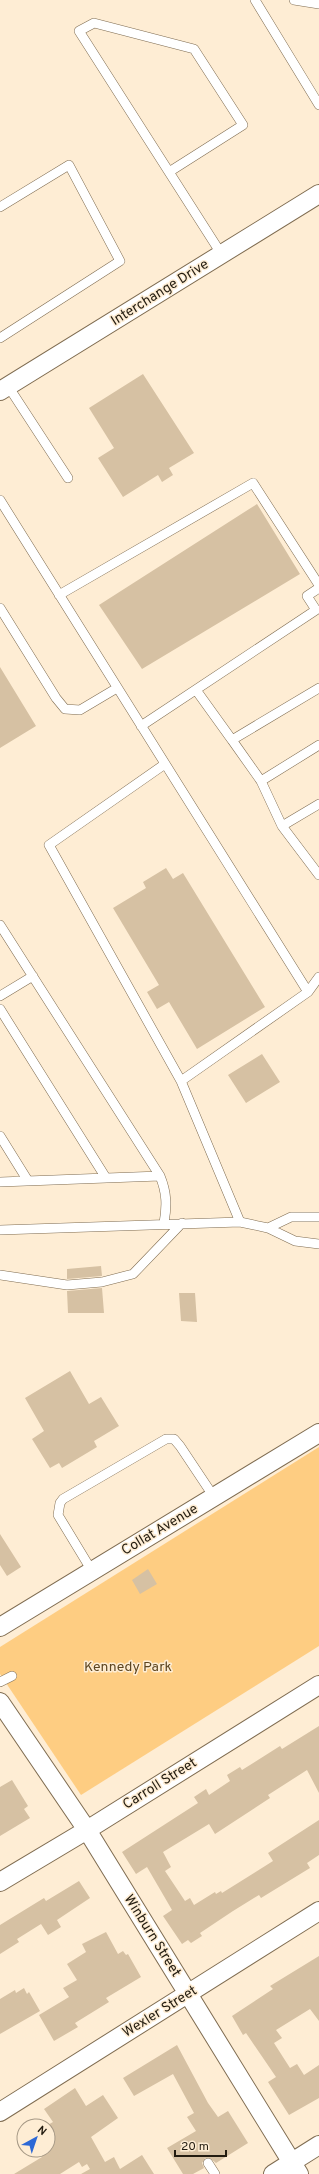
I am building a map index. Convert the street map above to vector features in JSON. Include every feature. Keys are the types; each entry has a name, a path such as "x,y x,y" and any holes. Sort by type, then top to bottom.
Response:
{"street":[{"name":"Interchange Drive","path":"4,389 319,194"},
{"name":"Collat Avenue","path":"0,1627 319,1433"},
{"name":"Carroll Street","path":"0,1882 87,1830 319,1684"},
{"name":"Winburn Street","path":"0,1702 87,1830 295,2168"},
{"name":"Wexler Street","path":"0,2112 319,1911"},
{"path":"273,2174 295,2168 319,2145"}],"lane":[{"path":"255,0 319,105"},
{"path":"294,0 319,4"},
{"path":"169,172 243,126 194,50 94,23 79,31 169,172 222,255"},
{"path":"0,207 69,165 120,261 0,338"},
{"path":"4,389 68,478"},
{"path":"59,595 253,483 319,585"},
{"path":"0,500 308,992"},
{"path":"141,726 318,612 307,596 319,588"},
{"path":"0,608 56,698 65,709 80,710 118,688"},
{"path":"232,740 319,688"},
{"path":"196,690 261,781 282,826 319,876"},
{"path":"261,781 319,745"},
{"path":"165,764 49,845 181,1081 240,1222"},
{"path":"282,826 319,804"},
{"path":"0,925 160,1176 165,1188 168,1204 164,1223"},
{"path":"0,996 33,976"},
{"path":"181,1081 308,992 319,977"},
{"path":"0,1008 106,1178"},
{"path":"0,1136 28,1181"},
{"path":"0,1182 160,1176"},
{"path":"268,1228 291,1217 319,1217"},
{"path":"0,1230 164,1223 240,1222 268,1228 295,1241 319,1244"},
{"path":"0,1276 67,1285 102,1282 133,1274 182,1223"},
{"path":"92,1572 58,1515 60,1503 63,1499 166,1439 174,1439 180,1446 214,1497"},
{"path":"0,1682 12,1676"},
{"path":"208,2163 215,2174"}],"green space":[{"name":"Kennedy Park","path":"319,1447 319,1646 81,1795 0,1674 0,1647"}],"building":[{"path":"143,374 194,453 169,468 173,475 162,482 158,475 123,497 98,458 114,448 89,408"},
{"path":"257,504 300,574 142,669 99,605"},
{"path":"0,667 36,726 0,748"},
{"path":"166,868 173,879 183,873 265,1007 197,1049 169,1002 157,1009 147,992 159,985 113,908 146,888 143,882"},
{"path":"262,1054 280,1082 246,1103 228,1075"},
{"path":"101,1266 102,1276 67,1279 67,1269"},
{"path":"102,1288 104,1313 68,1313 67,1291"},
{"path":"179,1293 195,1293 197,1322 181,1321"},
{"path":"70,1371 89,1404 101,1397 119,1426 94,1441 97,1447 62,1468 59,1463 50,1468 32,1439 44,1431 25,1398"},
{"path":"0,1534 21,1567 7,1576 0,1565"},
{"path":"148,1569 157,1584 140,1594 132,1580"},
{"path":"319,1726 319,1793 307,1770 268,1795 270,1798 215,1834 209,1824 163,1852 171,1867 165,1871 185,1901 190,1898 194,1905 215,1892 216,1894 221,1891 222,1893 273,1861 268,1853 319,1820 319,1855 307,1863 310,1868 261,1898 259,1895 233,1911 200,1933 202,1936 191,1943 188,1940 182,1944 163,1916 172,1910 147,1867 136,1874 122,1852 198,1803 194,1797 206,1789 209,1795 230,1781 227,1775 240,1767 242,1770 280,1746 282,1749"},
{"path":"12,1780 28,1806 24,1809 30,1818 0,1836 0,1787"},
{"path":"79,1881 90,1898 57,1920 61,1927 48,1935 41,1924 17,1939 19,1942 0,1954 0,1925 44,1898 46,1901"},
{"path":"106,1932 118,1954 123,1951 126,1955 128,1954 141,1977 106,1998 109,2002 75,2023 78,2027 54,2041 39,2015 69,1997 63,1988 77,1980 67,1964 86,1952 82,1944"},
{"path":"319,1956 319,2021 310,2009 276,2030 282,2038 274,2043 290,2068 297,2064 304,2075 319,2065 319,2098 289,2115 268,2082 276,2077 246,2033 243,2035 232,2016 273,1989 270,1986"},
{"path":"24,1988 27,1994 29,1992 40,2011 0,2034 0,1999 15,1990 16,1993"},
{"path":"177,2045 208,2103 218,2117 228,2111 248,2143 216,2163 210,2158 205,2158 202,2163 204,2168 193,2174 183,2174 167,2148 196,2131 187,2117 194,2113 173,2074 134,2096 123,2078"},
{"path":"75,2088 86,2106 103,2095 118,2118 91,2137 105,2162 114,2157 120,2169 142,2155 154,2174 81,2174 90,2169 87,2164 82,2167 79,2162 60,2174 14,2174 40,2158 56,2158 56,2118 50,2118 44,2109"}]}
